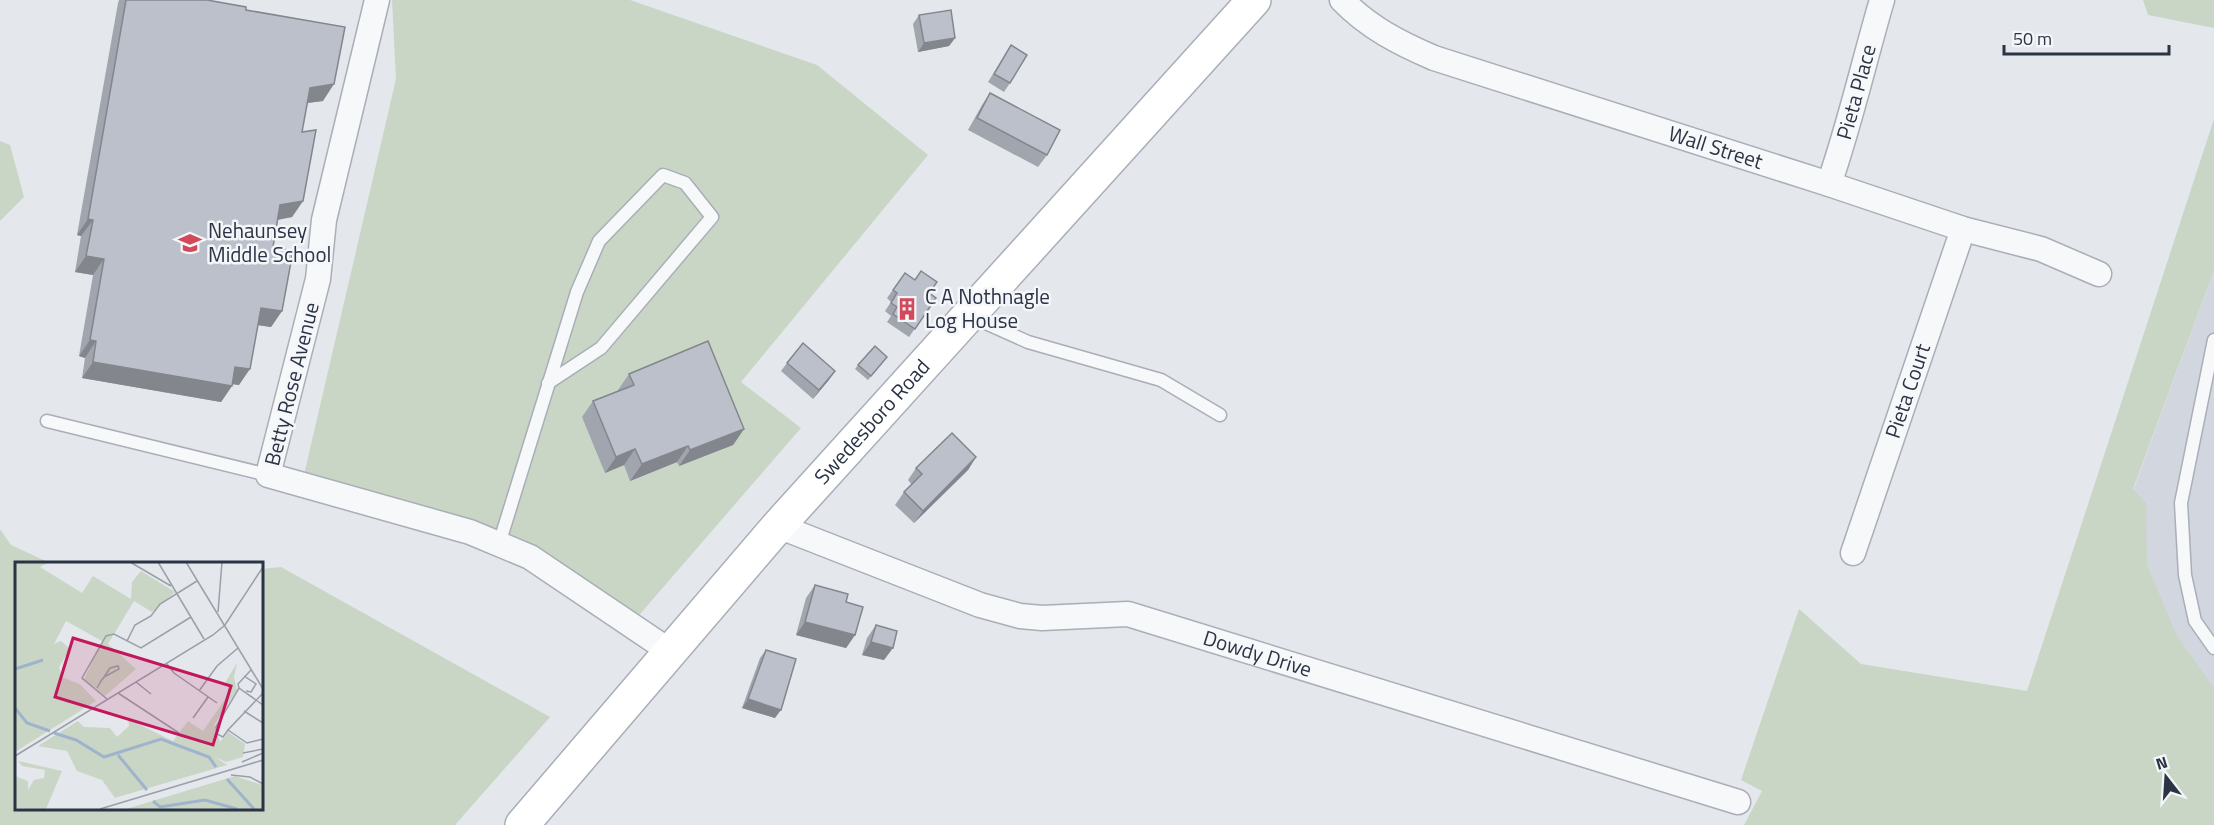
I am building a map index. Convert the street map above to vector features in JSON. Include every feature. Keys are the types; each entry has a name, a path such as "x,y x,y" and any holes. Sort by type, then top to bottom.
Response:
{"main road":[{"name":"Swedesboro Road","path":"522,825 778,526 1254,0"}],"street":[{"name":"Betty Rose Avenue","path":"377,0 324,220 318,279 268,475 470,532 530,557 671,652"},
{"name":"Wall Street","path":"1342,0 1358,17 1397,42 1434,58 1829,184 1963,230 2041,249 2099,274"},
{"name":"Pieta Place","path":"1829,184 1846,134 1863,63 1882,0"},
{"name":"Pieta Court","path":"1853,553 1963,230"},
{"name":"Dowdy Drive","path":"778,526 948,593 999,610 1020,616 1042,618 1128,614 1738,802"}],"lane":[{"path":"499,544 548,383 577,291 598,241 663,175 685,183 712,217 601,348 548,383"},
{"path":"969,316 1028,342 1161,380 1220,415"},
{"path":"2214,340 2181,503 2185,575 2195,621 2214,648"},
{"path":"47,421 268,475"}],"shaded area":[{"path":"2214,270 2214,825 2115,540"}],"green space":[{"path":"392,0 630,0 817,65 928,155 741,382 801,428 634,621 506,540 303,479 396,79"},
{"path":"2143,0 2214,0 2214,28 2148,15"},
{"path":"2214,119 2214,270 2133,489 2146,503 2147,565 2177,636 2214,688 2214,825 1744,825 1762,791 1741,780 1799,609 1861,664 2027,691"},
{"path":"0,141 10,145 24,197 0,221"},
{"path":"0,529 11,545 48,562 15,562 15,810 262,810 262,569 281,567 550,717 455,825 0,825"}],"building":[{"path":"126,0 207,0 246,7 246,10 345,27 334,84 310,88 302,132 316,130 303,201 280,205 273,247 293,251 282,311 261,308 250,369 235,367 232,386 93,362 96,341 90,340 104,259 86,256 93,220 88,219"},
{"path":"951,10 955,38 924,43 919,15"},
{"path":"1011,45 1027,55 1010,83 994,74"},
{"path":"990,93 1060,130 1047,155 977,118"},
{"name":"C A Nothnagle Log House","path":"921,271 937,282 929,293 936,298 915,329 893,314 897,307 891,303 897,293 893,290 905,273 915,280"},
{"path":"708,341 744,429 690,450 688,446 642,464 635,449 616,457 593,401 634,385 629,374"},
{"path":"803,343 835,371 819,390 787,363"},
{"path":"875,346 887,357 871,376 858,365"},
{"path":"952,433 976,457 923,511 904,492 922,474 916,468"},
{"path":"815,585 848,594 846,602 863,607 855,635 805,622"},
{"path":"876,625 897,631 893,648 871,642"},
{"path":"766,650 796,659 781,710 748,699"}],"place":[{"name":"Nehaunsey Middle School","path":"190,243"},
{"name":"C A Nothnagle Log House","path":"907,309"}]}
